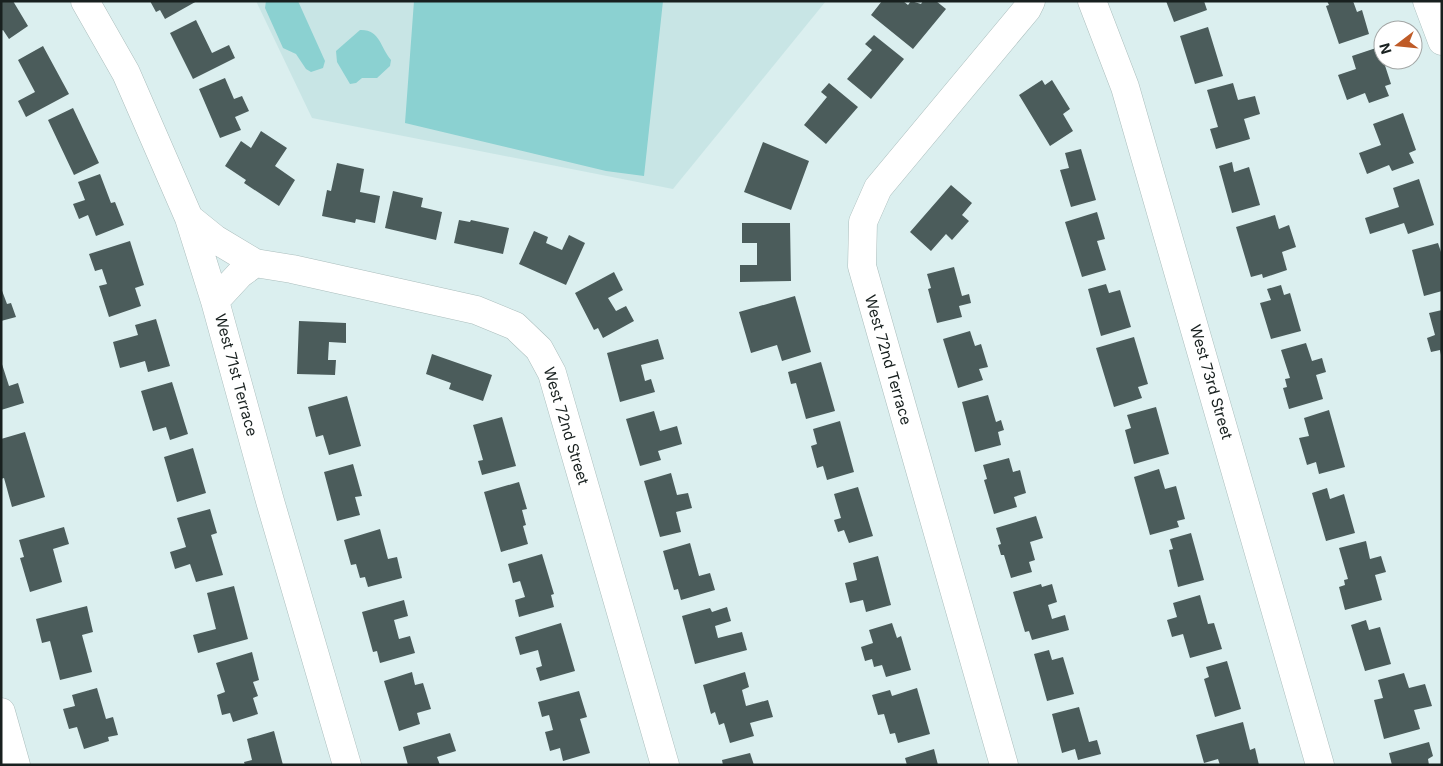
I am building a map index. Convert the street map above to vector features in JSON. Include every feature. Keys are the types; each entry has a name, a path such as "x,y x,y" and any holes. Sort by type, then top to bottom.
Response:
{"street":[{"name":"West 71st Terrace","path":"86,1 126,74 190,218 347,765"},
{"name":"West 72nd Terrace","path":"1004,765 862,266 863,222 878,188 1021,17 1031,1"},
{"name":"West 73rd Street","path":"1092,1 1128,97 1320,765"},
{"path":"1427,1 1442,41"},
{"name":"West 72nd Street","path":"190,218 215,239 255,263 292,269 476,310 515,326 539,350 552,373 665,765"},
{"path":"215,301 240,274 255,263"},
{"path":"1,712 16,765"}],"shaded area":[{"path":"256,1 826,1 673,189 312,118"},
{"path":"266,1 298,1 325,61 323,68 311,72 306,69 296,54 283,48 265,8"},
{"path":"414,1 663,1 644,176 606,171 405,123"},
{"path":"360,30 367,30 376,36 391,60 390,66 377,78 362,78 356,83 350,84 337,62 336,51"}],"building":[{"path":"1,1 13,1 28,26 9,39 3,30 1,31"},
{"path":"150,1 197,1 165,19 160,10 156,12"},
{"path":"882,1 903,1 908,5 911,1 921,4 923,1 936,1 946,9 913,49 871,15"},
{"path":"1166,1 1204,1 1207,10 1174,22"},
{"path":"1327,1 1353,1 1357,12 1362,10 1369,34 1339,44 1326,6 1329,5"},
{"path":"196,20 212,53 229,45 235,58 193,79 170,33"},
{"path":"1208,27 1223,76 1195,84 1180,36"},
{"path":"874,35 904,59 871,99 847,79 872,50 865,44"},
{"path":"43,46 69,94 26,117 18,101 35,92 18,60"},
{"path":"1373,49 1373,70 1386,70 1391,84 1385,86 1389,96 1369,103 1365,93 1347,100 1338,75 1356,69 1352,56"},
{"path":"225,78 234,99 242,96 249,111 235,117 241,130 220,138 199,89"},
{"path":"1042,80 1045,85 1052,80 1070,109 1063,114 1073,131 1050,146 1019,95"},
{"path":"829,83 858,107 826,144 804,125 827,97 821,92"},
{"path":"1233,83 1238,100 1255,96 1260,114 1244,119 1250,139 1216,149 1210,129 1218,127 1207,90"},
{"path":"73,108 99,163 74,175 48,120"},
{"path":"1403,113 1416,150 1409,153 1414,163 1392,171 1389,165 1367,174 1359,153 1381,145 1373,124"},
{"path":"261,131 287,148 275,166 295,180 279,206 244,183 246,180 225,166 241,141 251,148"},
{"path":"763,142 809,161 791,210 744,192"},
{"path":"1081,149 1096,200 1071,207 1060,170 1069,168 1065,153"},
{"path":"1232,162 1234,172 1249,167 1260,205 1232,213 1219,166"},
{"path":"337,163 364,169 360,192 380,196 375,223 356,219 355,223 322,216 327,190 331,191"},
{"path":"100,174 111,203 115,202 124,225 96,236 88,215 79,219 73,204 85,200 78,182"},
{"path":"1419,179 1434,225 1408,234 1404,223 1370,234 1365,218 1399,207 1393,188"},
{"path":"951,185 972,203 962,215 969,221 952,240 946,234 931,251 910,232"},
{"path":"393,191 423,198 421,207 442,212 436,240 385,228"},
{"path":"1097,212 1105,239 1097,241 1106,270 1082,277 1065,222"},
{"path":"1275,215 1279,229 1289,225 1296,247 1282,252 1287,270 1263,278 1262,274 1251,277 1236,227"},
{"path":"459,220 470,222 471,220 509,228 503,254 454,243"},
{"path":"742,223 790,223 791,281 740,282 740,265 757,265 757,243 742,243"},
{"path":"534,231 548,237 546,243 562,250 569,235 585,243 566,285 519,264"},
{"path":"130,241 144,285 135,288 141,306 109,317 99,286 107,284 102,269 95,271 89,254"},
{"path":"1438,243 1442,255 1442,291 1424,296 1412,250"},
{"path":"954,267 962,296 969,294 971,303 959,306 962,317 937,323 928,289 931,288 927,274"},
{"path":"614,272 623,290 608,298 616,311 626,306 634,321 603,338 598,328 594,330 575,293"},
{"path":"1106,284 1109,293 1120,290 1131,327 1101,336 1088,289"},
{"path":"1281,285 1284,295 1290,293 1301,331 1271,339 1260,303 1271,300 1267,289"},
{"path":"1,288 7,304 11,303 16,317 1,321"},
{"path":"795,296 811,352 782,361 777,345 751,353 739,312"},
{"path":"1442,310 1441,355 1440,350 1431,352 1427,338 1435,335 1429,313"},
{"path":"156,319 170,366 148,372 145,361 120,368 113,342 138,335 135,325"},
{"path":"299,321 346,323 346,343 329,342 328,360 336,360 335,375 297,374"},
{"path":"970,331 975,346 981,344 988,367 979,369 983,380 958,388 943,339"},
{"path":"1134,337 1148,384 1138,387 1142,398 1114,407 1096,348"},
{"path":"658,339 664,359 641,365 645,381 651,379 655,392 620,402 607,353"},
{"path":"1306,343 1312,361 1322,358 1326,372 1316,375 1323,399 1289,409 1283,388 1287,387 1285,379 1290,378 1281,350"},
{"path":"432,354 492,375 483,401 449,389 451,383 426,374"},
{"path":"1,361 9,386 18,383 24,403 1,410"},
{"path":"821,362 835,411 806,419 796,383 791,384 788,372"},
{"path":"172,382 188,434 170,440 166,427 153,431 141,391"},
{"path":"988,395 996,422 1001,420 1004,430 998,432 1001,445 975,452 962,402"},
{"path":"347,396 361,446 329,455 323,435 316,437 308,407"},
{"path":"1156,407 1169,454 1134,464 1125,430 1131,428 1127,415"},
{"path":"1329,410 1345,467 1319,474 1316,462 1307,465 1299,438 1309,436 1304,418"},
{"path":"654,411 660,431 677,426 682,444 658,451 661,460 640,466 626,419"},
{"path":"502,417 516,466 482,475 478,461 483,460 473,425"},
{"path":"840,421 854,472 827,480 823,466 817,468 811,446 817,444 813,429"},
{"path":"25,432 45,497 12,507 4,478 1,479 1,439"},
{"path":"193,448 206,493 177,502 164,457"},
{"path":"1009,458 1013,472 1020,470 1026,493 1014,497 1017,507 994,514 984,480 987,479 983,465"},
{"path":"353,464 362,496 355,497 360,515 337,521 324,472"},
{"path":"1159,469 1165,489 1176,486 1185,519 1177,521 1179,527 1150,535 1134,477"},
{"path":"671,473 677,495 688,493 692,508 676,512 681,532 660,537 644,481"},
{"path":"519,482 527,509 522,510 526,525 523,526 528,544 501,552 484,492"},
{"path":"858,487 873,536 849,543 844,530 838,532 834,520 841,518 834,494"},
{"path":"1327,488 1330,499 1344,494 1355,533 1326,541 1312,493"},
{"path":"210,509 217,533 211,535 223,575 196,582 190,564 175,569 170,552 186,547 177,518"},
{"path":"1036,516 1043,538 1030,542 1035,560 1029,562 1032,572 1011,578 1004,555 1001,555 998,545 1001,544 996,528"},
{"path":"64,527 69,544 53,549 62,582 30,592 20,558 24,557 19,540"},
{"path":"380,529 388,559 397,557 402,578 368,587 365,577 360,578 356,564 351,565 344,540"},
{"path":"1191,533 1204,580 1178,587 1169,550 1173,549 1170,539"},
{"path":"1366,541 1370,559 1381,556 1386,572 1375,575 1382,600 1345,610 1339,587 1345,585 1344,580 1348,579 1339,548"},
{"path":"690,543 699,576 710,573 715,590 681,600 678,589 674,590 663,551"},
{"path":"542,554 554,594 551,595 554,607 519,617 515,600 525,597 520,581 513,583 508,564"},
{"path":"878,556 891,605 866,612 863,600 850,603 845,583 857,580 853,563"},
{"path":"1041,584 1042,587 1052,584 1057,602 1048,605 1052,619 1065,615 1069,630 1032,640 1029,631 1025,632 1013,592"},
{"path":"234,586 248,639 198,653 193,635 216,629 207,593"},
{"path":"1200,595 1208,624 1214,623 1222,649 1190,658 1183,634 1172,637 1167,620 1177,617 1173,603"},
{"path":"404,600 408,616 394,620 399,639 410,636 415,653 380,663 377,651 373,652 362,612"},
{"path":"87,606 93,632 82,635 92,672 60,680 50,641 42,643 36,619"},
{"path":"727,607 731,621 715,626 718,638 742,632 747,650 695,664 682,616 710,608 712,612"},
{"path":"1366,620 1369,630 1380,627 1391,664 1365,671 1351,625"},
{"path":"561,623 575,671 540,681 536,668 542,666 538,650 520,655 515,637"},
{"path":"892,623 897,638 901,636 911,670 886,677 882,665 874,667 872,659 865,661 861,647 873,643 869,630"},
{"path":"1049,650 1052,660 1063,657 1074,694 1047,701 1034,654"},
{"path":"252,652 259,680 253,682 258,696 253,698 258,714 233,722 230,713 222,715 217,695 225,692 216,663"},
{"path":"1227,661 1241,709 1215,717 1204,679 1209,677 1206,667"},
{"path":"412,672 415,685 423,683 431,709 417,713 420,724 399,731 384,681"},
{"path":"745,672 749,687 742,690 746,706 768,700 773,717 750,723 754,736 730,743 724,723 719,725 715,712 711,714 703,685"},
{"path":"1404,673 1409,688 1425,684 1432,706 1414,710 1420,729 1384,739 1374,700 1383,698 1378,680"},
{"path":"97,688 106,719 113,717 118,735 108,737 109,741 84,749 77,727 69,729 63,709 75,706 72,695"},
{"path":"917,688 930,734 898,743 895,733 890,734 884,714 878,715 872,695 890,690 892,696"},
{"path":"579,691 587,717 580,719 590,753 563,761 560,748 550,751 545,732 553,730 549,715 542,717 538,702"},
{"path":"1079,707 1089,742 1097,740 1101,754 1078,760 1075,749 1062,753 1052,714"},
{"path":"1243,722 1250,750 1255,748 1259,765 1220,765 1218,759 1204,763 1196,735"},
{"path":"274,731 283,765 245,765 244,762 252,760 247,739"},
{"path":"450,733 456,751 437,757 440,765 408,765 403,747"},
{"path":"1429,742 1433,756 1428,759 1429,765 1392,765 1389,753"},
{"path":"934,749 938,765 907,765 905,758"},
{"path":"750,753 754,765 723,765 722,760"}]}
